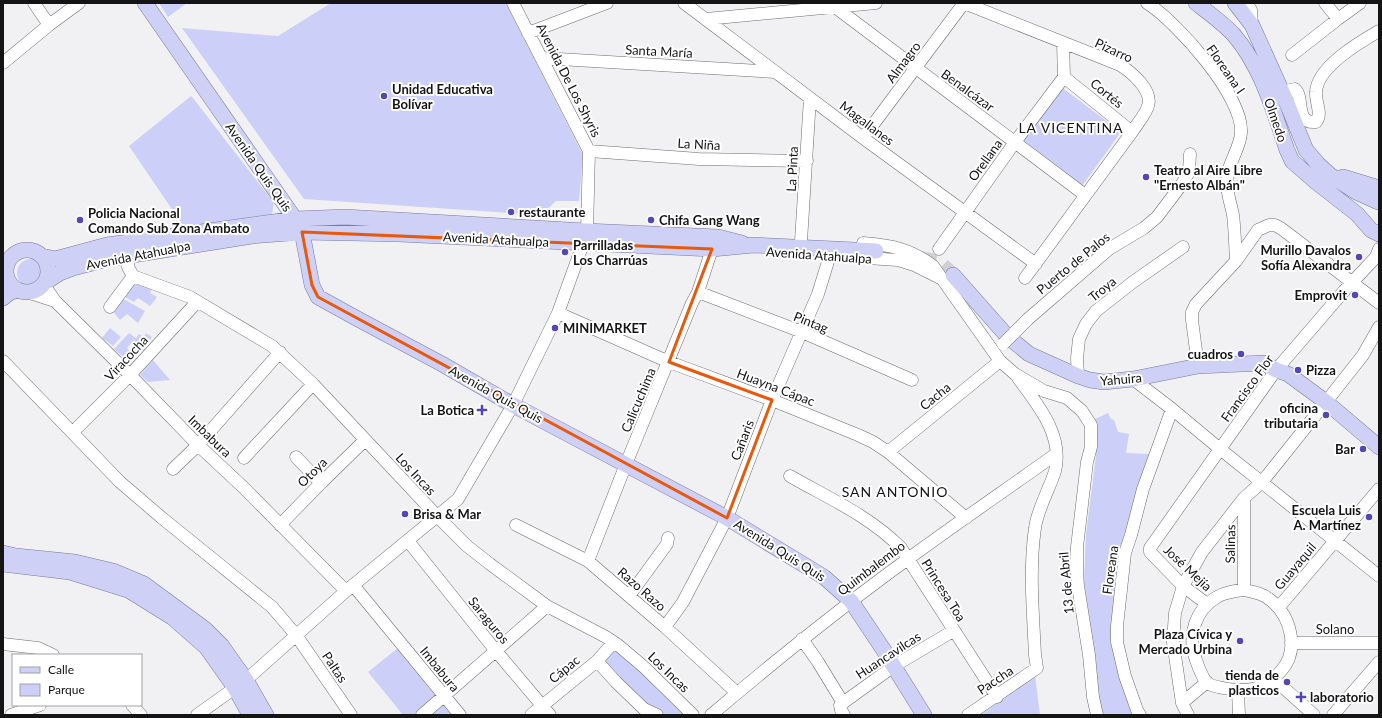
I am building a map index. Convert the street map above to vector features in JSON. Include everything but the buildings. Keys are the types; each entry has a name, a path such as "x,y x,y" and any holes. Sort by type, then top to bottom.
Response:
{"main road":[{"name":"Avenida Quis Quis","path":"145,3 298,226 312,285 318,296 513,405 727,518 824,577 851,601 924,715"},
{"name":"Olmedo","path":"1196,3 1233,35 1251,60 1262,80 1286,150 1292,161 1357,214 1374,230"},
{"path":"1235,3 1252,25 1284,96 1306,150 1330,175 1356,192 1379,197 1367,212 1367,222 1374,230"},
{"name":"Avenida Atahualpa","path":"45,283 60,273 73,268 108,259 252,236 345,217 585,238 716,245"},
{"path":"42,256 55,259 107,245 298,226"},
{"path":"716,245 754,245 876,251"},
{"path":"3,298 9,293 36,291 45,283 48,275 46,261 36,252 29,250 22,250 16,253 6,270 10,283 24,291"},
{"name":"Yahuira","path":"950,279 1007,336 1029,354 1090,380 1104,382 1133,379 1198,366 1264,363 1276,370"},
{"path":"1276,370 1283,379 1324,404 1379,447"},
{"path":"1324,404 1379,454"},
{"path":"3,554 75,562 113,571 144,584 205,630 222,646 240,684 250,715"},
{"path":"3,564 70,572 128,590 173,618 206,647 266,715"}],"street":[{"path":"34,3 49,25"},
{"path":"3,63 49,25 79,3"},
{"name":"Avenida De Los Shyris","path":"197,715 240,684 350,588 458,499 513,405 558,313 585,238 589,151 513,3"},
{"path":"528,33 607,3"},
{"name":"Magallanes","path":"684,3 863,138 1036,264"},
{"path":"706,19 876,3"},
{"name":"Pizarro","path":"964,3 1125,68 1134,75 1146,89 1149,97 1149,105 1132,132 1025,278"},
{"name":"Almagro","path":"863,138 964,3"},
{"name":"Floreana I","path":"1147,3 1169,21 1201,56 1231,99 1237,111 1241,135 1230,163 1227,180 1233,218 1236,261"},
{"path":"1246,3 1251,10 1252,25"},
{"path":"1325,3 1338,19"},
{"path":"1292,55 1360,3"},
{"name":"Benalcázar","path":"835,7 915,69 1085,195"},
{"path":"1284,96 1290,90 1296,89 1298,92 1303,118 1307,121 1316,122 1319,114 1316,93 1317,86 1327,69 1350,49 1379,31"},
{"path":"1063,43 1064,77"},
{"name":"Santa María","path":"542,58 775,72"},
{"name":"Cortés","path":"1064,77 1132,132"},
{"name":"Orellana","path":"938,249 1064,77"},
{"name":"La Pinta","path":"802,241 810,98"},
{"name":"La Niña","path":"589,151 699,159 807,161"},
{"name":"Puerto de Palos","path":"991,349 1004,344 1028,319 1109,249 1144,228 1157,217 1182,184 1188,172 1190,154"},
{"path":"1198,366 1192,320 1193,309 1236,261 1258,230 1265,226 1275,225 1282,229 1379,303"},
{"name":"Avenida Atahualpa","path":"716,245 802,241 876,244 901,248 923,258 950,279 991,349 1000,361 1015,374 1044,391 1067,398 1082,411 1091,425"},
{"name":"Avenida Atahualpa","path":"716,245 898,260 914,265 938,276 950,279"},
{"name":"Calicuchima","path":"588,561 716,245"},
{"name":"Troya","path":"1078,376 1077,358 1079,339 1086,324 1096,311 1133,282 1183,247"},
{"name":"Francisco Flor","path":"1150,552 1150,548 1276,370 1376,257 1379,250"},
{"path":"110,306 133,276 128,267 128,255"},
{"name":"Cañaris","path":"664,627 683,602 727,518 772,400 818,294 830,255"},
{"name":"Los Incas","path":"133,276 190,297 280,352 313,384 437,516 475,553 547,606 606,637 644,667 693,715"},
{"name":"Imbabura","path":"45,283 55,301 198,445 243,487 280,525 350,588 460,715"},
{"name":"Imbabura","path":"24,291 55,301"},
{"name":"Pintag","path":"698,292 802,332 912,380"},
{"name":"Viracocha","path":"73,432 130,375 197,302"},
{"name":"Huayna Cápac","path":"558,313 668,362 772,400 858,435 888,452 966,518"},
{"path":"1188,715 1182,703 1173,642 1175,613 1183,586 1202,552 1244,498 1262,482 1324,404 1362,355 1379,327"},
{"path":"173,469 198,445 280,352"},
{"name":"Paltas","path":"3,361 120,482 214,561 266,600 296,635 351,715"},
{"name":"Cacha","path":"888,452 1000,361"},
{"path":"1015,374 1044,414 1054,438 1056,454"},
{"path":"1133,379 1379,576"},
{"path":"244,458 313,384"},
{"name":"Floreana","path":"1140,715 1125,676 1118,642 1117,626 1125,553 1143,489 1172,409"},
{"name":"13 de Abril","path":"1091,425 1091,447 1087,462 1077,547 1077,573 1089,655 1093,697 1098,715"},
{"name":"Otoya","path":"280,525 365,440"},
{"name":"Quimbalembo","path":"711,715 802,639 851,601 908,558 1056,454"},
{"name":"Paccha","path":"968,715 997,697 1038,668 1035,655 1031,566 1035,526 1055,470 1056,454"},
{"path":"296,457 321,483"},
{"name":"Princesa Toa","path":"790,476 871,523 892,539 908,558 953,631 997,697"},
{"name":"Guayaquil","path":"1278,607 1379,489"},
{"name":"Salinas","path":"1244,498 1244,590"},
{"name":"Razo Razo","path":"516,525 588,561 664,627 736,693"},
{"path":"629,596 667,544 668,538"},
{"name":"Saraguros","path":"408,541 496,651 550,715"},
{"name":"José Mejía","path":"1150,552 1183,586 1207,604"},
{"path":"1244,590 1257,593 1268,598 1278,607 1286,618 1290,630 1291,643 1289,656 1283,668 1274,678 1263,686 1251,690 1238,691 1214,686 1207,682 1197,665 1191,639 1199,614 1207,604 1218,596 1244,590"},
{"path":"422,715 547,606"},
{"name":"Huancavilcas","path":"842,708 894,666 953,631"},
{"path":"802,639 821,667 842,708"},
{"path":"1173,642 1191,639"},
{"name":"Cápac","path":"531,715 597,661 613,643"},
{"name":"Solano","path":"1291,643 1379,643"},
{"path":"3,644 38,648 51,654"},
{"path":"597,661 641,712 658,715"},
{"path":"1333,715 1378,665"},
{"path":"1274,678 1314,715"},
{"path":"1182,703 1207,682"},
{"path":"1238,691 1239,715"},
{"path":"11,715 37,706"},
{"path":"133,706 141,715"}],"highlighted area":[{"path":"302,232 712,249 669,362 772,400 727,518 318,297 312,285"}],"green space":[{"path":"159,3 187,3 168,17"},
{"name":"Unidad Educativa Bolívar","path":"331,3 506,3 583,155 579,201 556,201 541,215 304,199 182,28 278,36"},
{"path":"1060,86 1121,132 1082,186 1020,140"},
{"path":"191,96 274,203 272,214 184,227 129,146"},
{"path":"31,259 41,263 45,273 41,283 31,287 21,283 17,273 21,263"},
{"path":"130,278 154,285 150,293 157,297 150,306 138,298 134,302 120,294"},
{"path":"118,296 145,311 138,323 127,314 120,320 111,309"},
{"path":"110,328 121,337 113,346 102,338"},
{"path":"129,333 136,338 139,334 144,337 146,333 152,337 143,351 132,342 127,348 130,351 124,358 114,349"},
{"path":"153,360 170,380 148,382 140,375"},
{"path":"1108,413 1111,419 1114,420 1118,432 1129,434 1126,453 1150,454 1124,540 1122,645 1142,715 1102,715 1097,689 1094,653 1084,582 1086,534 1096,456 1095,419"},
{"path":"399,647 454,715 403,715 368,672"},
{"path":"616,648 688,715 649,715 597,666"},
{"path":"1035,675 1040,715 981,715"}],"tunnel":[{"path":"876,251 939,262 953,275"}],"place":[{"name":"Unidad Educativa Bolívar","path":"384,96"},
{"name":"Teatro al Aire Libre \"Ernesto Albán\"","path":"1146,177"},
{"name":"restaurante","path":"511,212"},
{"name":"Policia Nacional Comando Sub Zona Ambato","path":"80,220"},
{"name":"Chifa Gang Wang","path":"651,220"},
{"name":"Parrilladas Los Charrúas","path":"565,252"},
{"name":"Murillo Davalos Sofía Alexandra","path":"1359,257"},
{"name":"Emprovit","path":"1355,295"},
{"name":"MINIMARKET","path":"555,328"},
{"name":"cuadros","path":"1241,354"},
{"name":"Pizza","path":"1298,370"},
{"name":"La Botica","path":"482,410"},
{"name":"oficina tributaria","path":"1326,415"},
{"name":"Bar","path":"1363,449"},
{"name":"Brisa & Mar","path":"405,514"},
{"name":"Escuela Luis A. Martínez","path":"1369,517"},
{"name":"Plaza Cívica y Mercado Urbina","path":"1240,641"},
{"name":"tienda de plasticos","path":"1287,682"},
{"name":"laboratorio","path":"1301,697"}],"district":[{"name":"LA VICENTINA","path":"1071,127"},
{"name":"SAN ANTONIO","path":"895,491"}]}
